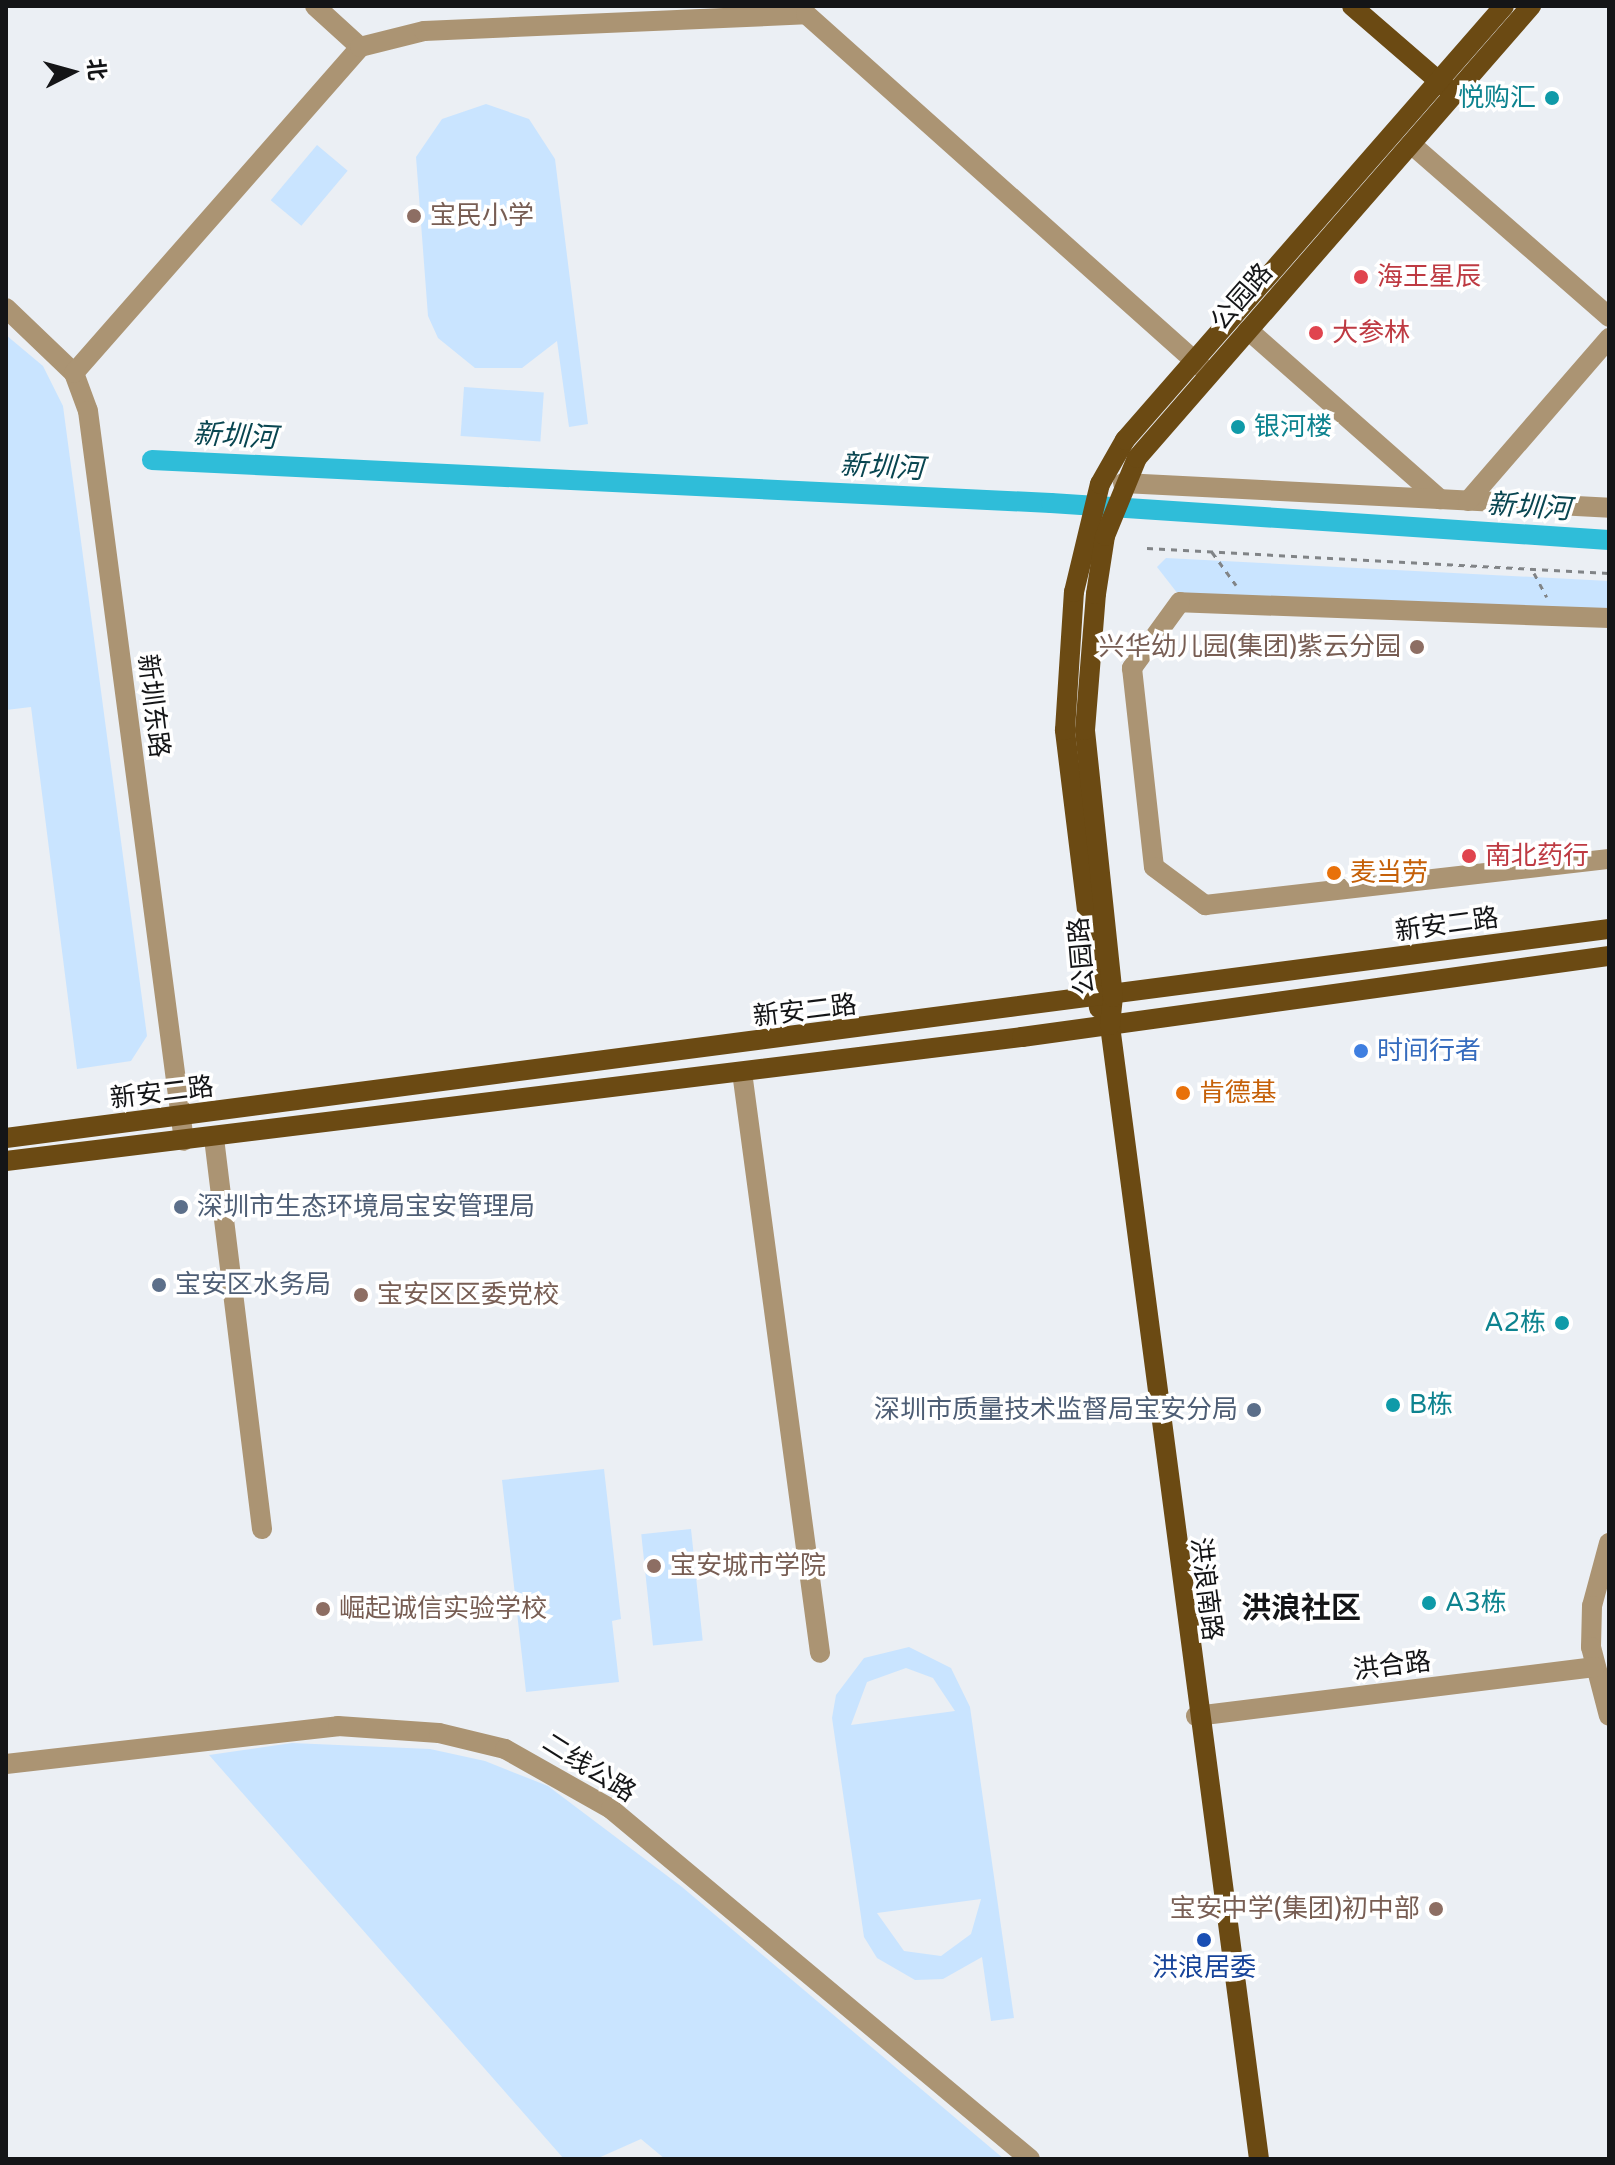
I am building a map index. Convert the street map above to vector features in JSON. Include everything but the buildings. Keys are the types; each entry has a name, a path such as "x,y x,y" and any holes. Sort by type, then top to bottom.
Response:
{"main road":[{"path":"1352,6 1446,87"},
{"name":"公园路","path":"1110,1025 1103,998 1065,730 1084,534 1100,484 1125,440 1202,367 1248,330 1411,144 1446,87 1504,6"},
{"name":"公园路","path":"1103,998 1085,730 1105,536 1123,483 1202,367 1446,87 1531,6"},
{"name":"新安二路","path":"6,1138 1103,998 1609,929"},
{"name":"新安二路","path":"6,1161 214,1138 1110,1025 1609,956"},
{"name":"洪浪南路","path":"1110,1025 1196,1716 1259,2159"}],"street":[{"path":"315,6 360,47"},
{"path":"74,373 360,47 424,31 810,10 1202,367"},
{"path":"1411,144 1609,317"},
{"name":"新圳东路","path":"6,308 74,373 88,411 184,1141"},
{"path":"1248,330 1440,499"},
{"path":"1468,501 1609,338"},
{"path":"1123,483 1609,508"},
{"path":"1609,618 1180,602 1132,668 1154,867 1205,905 1609,859"},
{"path":"742,1072 820,1653"},
{"path":"214,1138 262,1529"},
{"path":"1609,1543 1592,1606 1595,1667 1609,1716"},
{"name":"洪合路","path":"1196,1716 1595,1667"},
{"name":"二线公路","path":"6,1764 338,1726 439,1733 505,1749 611,1809 1030,2159"}],"path":[{"path":"1147,548 1609,573"},
{"path":"1212,552 1251,605"}],"shaded area":[{"path":"486,104 529,119 555,159 588,424 569,427 557,341 522,368 475,368 438,338 428,316 416,157 442,119"},
{"path":"317,145 348,171 301,226 271,200"},
{"path":"6,335 43,366 63,406 147,1036 131,1061 77,1069 31,707 6,710"},
{"path":"464,387 544,393 540,441 461,436"},
{"path":"1166,558 1609,581 1609,609 1178,594 1157,567"},
{"path":"604,1469 621,1619 612,1621 619,1682 526,1692 502,1480"},
{"path":"691,1529 703,1640 653,1646 641,1534"},
{"path":"909,1647 951,1668 970,1707 1014,2018 991,2021 982,1957 943,1979 915,1980 877,1958 864,1937 832,1718 836,1695 864,1658","holes":["906,1668 933,1678 955,1711 851,1725 867,1682","981,1899 971,1934 941,1956 904,1951 877,1913"]},
{"path":"292,1743 430,1749 485,1761 548,1786 682,1887 1004,2159 665,2159 641,2139 596,2159 564,2159 209,1755"}],"waterway":[{"name":"新圳河","path":"152,460 1051,503 1609,540"}],"place":[{"name":"悦购汇","path":"1552,98"},
{"name":"宝民小学","path":"414,216"},
{"name":"海王星辰","path":"1361,277"},
{"name":"大参林","path":"1316,333"},
{"name":"银河楼","path":"1238,427"},
{"name":"兴华幼儿园(集团)紫云分园","path":"1417,647"},
{"name":"南北药行","path":"1469,856"},
{"name":"麦当劳","path":"1334,873"},
{"name":"时间行者","path":"1361,1051"},
{"name":"肯德基","path":"1183,1093"},
{"name":"深圳市生态环境局宝安管理局","path":"181,1207"},
{"name":"宝安区水务局","path":"159,1285"},
{"name":"宝安区区委党校","path":"361,1295"},
{"name":"A2栋","path":"1562,1323"},
{"name":"B栋","path":"1393,1405"},
{"name":"深圳市质量技术监督局宝安分局","path":"1254,1410"},
{"name":"宝安城市学院","path":"654,1566"},
{"name":"A3栋","path":"1429,1603"},
{"name":"崛起诚信实验学校","path":"323,1609"},
{"name":"宝安中学(集团)初中部","path":"1436,1909"},
{"name":"洪浪居委","path":"1204,1940"}],"district":[{"name":"洪浪社区","path":"1301,1609"}]}
